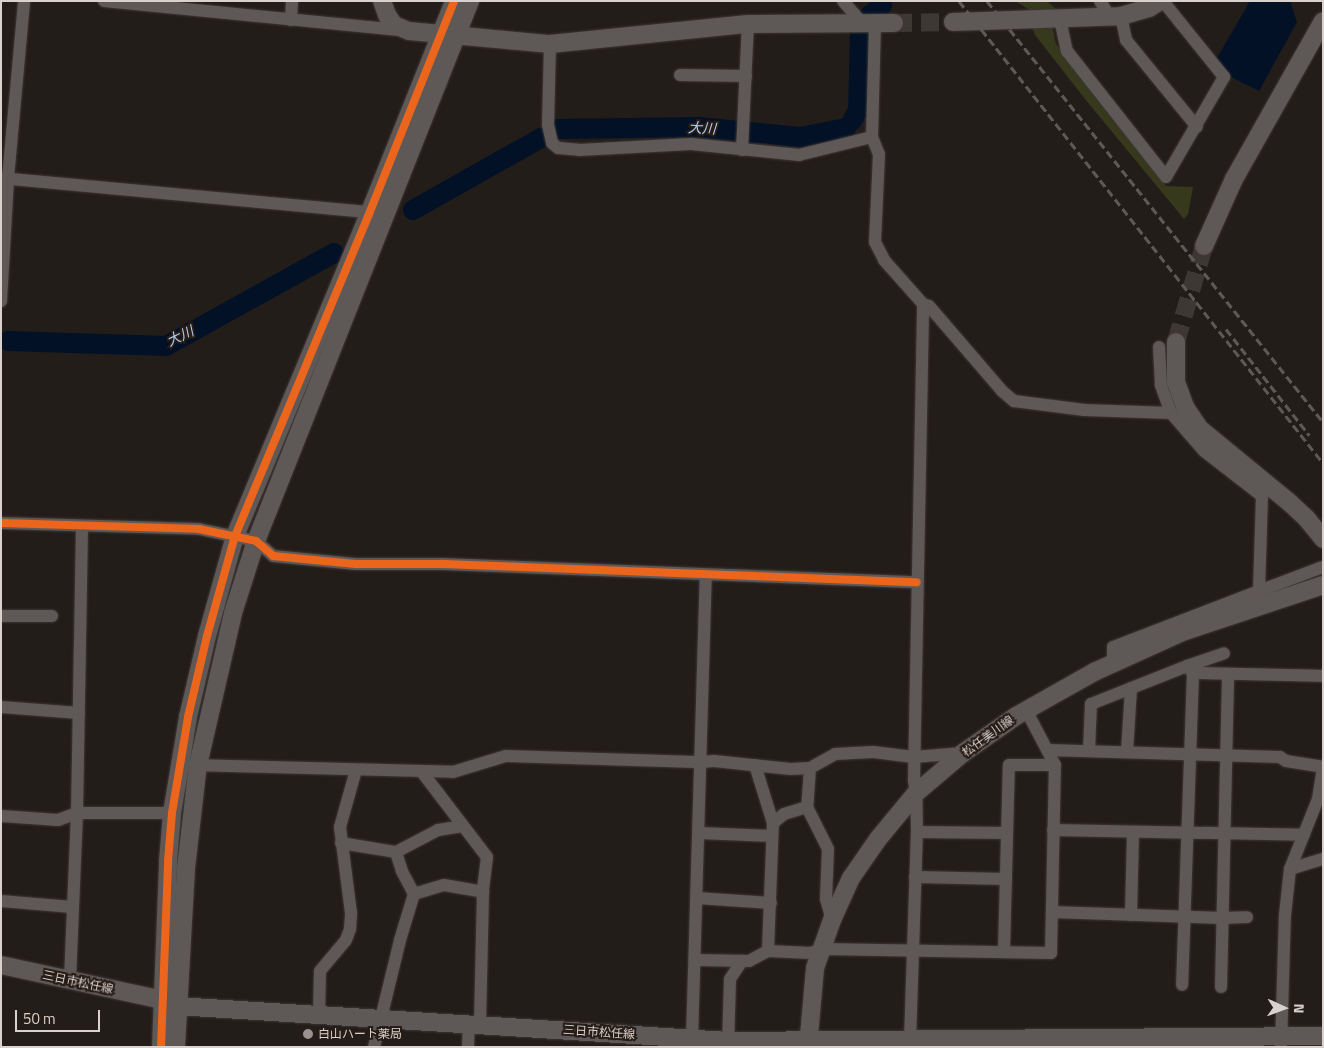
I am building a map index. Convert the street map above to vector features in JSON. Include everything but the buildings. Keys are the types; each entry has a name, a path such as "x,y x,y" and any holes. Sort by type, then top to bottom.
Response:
{"street":[{"path":"1,301 7,129 24,1"},
{"path":"104,1 147,3 448,36 550,44 748,24 894,23"},
{"path":"291,20 292,1"},
{"path":"382,1 386,15 394,25 409,31"},
{"path":"448,36 454,1"},
{"path":"162,1047 170,1003 198,765 209,708 233,613 256,541 378,213 448,36 470,1"},
{"path":"843,1 869,23 872,137 878,154 876,242 884,260 923,304 929,306 1002,391 1014,401 1084,410 1171,413"},
{"path":"1100,1 1116,16 1126,40 1197,126"},
{"path":"953,22 1116,16 1149,8 1161,1 1224,77 1166,177 1067,51 1060,19"},
{"path":"1204,246 1234,179 1323,21"},
{"path":"743,144 748,24"},
{"path":"550,44 548,125 552,143 558,148 579,150 691,144 743,144 798,155 872,137"},
{"path":"680,75 746,76"},
{"path":"5,178 378,213"},
{"path":"176,1047 170,1003 168,861 172,813 188,717 207,636 235,536 378,213"},
{"path":"910,1041 917,832 914,757 923,304"},
{"path":"1167,345 1161,384 1171,413 1204,451 1262,496 1259,591"},
{"path":"1167,345 1184,407 1200,429 1290,503 1307,519 1323,539"},
{"path":"1,523 199,529 256,541 273,556 347,563 442,564 706,576 917,582"},
{"path":"70,980 77,813 82,526"},
{"path":"1113,663 1113,647 1323,567"},
{"path":"692,1039 696,960 706,576"},
{"name":"松任美川線","path":"808,1044 815,968 832,920 851,878 878,839 916,794 964,753 1026,710 1113,663 1185,631 1323,584"},
{"path":"1,616 52,616"},
{"path":"1089,751 1091,704 1131,688 1190,669 1224,653"},
{"path":"1190,669 1228,674 1323,676"},
{"path":"1182,985 1191,754 1190,669"},
{"path":"1221,987 1228,674"},
{"path":"1127,752 1131,688"},
{"path":"1,707 78,713"},
{"path":"696,960 749,961 768,951 811,953 822,949 1051,953 1055,765 1026,710"},
{"path":"1047,750 1280,757 1286,761 1323,768 1318,799 1290,869 1285,915 1281,1042"},
{"path":"180,765 453,772 506,756 714,761 791,769 810,768 836,754 872,752 914,757 964,753"},
{"path":"755,765 773,830 768,951"},
{"path":"1004,951 1009,765 1055,765"},
{"path":"810,768 807,807 828,849 826,899 832,920"},
{"path":"319,1014 320,971 346,940 350,928 351,913 340,827 356,770"},
{"path":"422,772 487,857 475,1023 468,1047"},
{"path":"773,830 784,814 807,807"},
{"path":"1,816 58,820 77,813 172,813"},
{"path":"342,843 396,852 438,830 463,826"},
{"path":"699,833 773,830"},
{"path":"1053,830 1304,835"},
{"path":"917,832 1007,833"},
{"path":"1132,915 1133,832"},
{"path":"374,1047 400,940 414,894 402,871 396,852"},
{"path":"1290,869 1323,859"},
{"path":"915,877 1006,879"},
{"path":"414,894 444,885 483,892"},
{"path":"697,898 771,903"},
{"path":"1,901 72,906"},
{"path":"1052,912 1222,918 1247,917"},
{"path":"728,1044 730,979 742,961"},
{"name":"三日市松任線","path":"1,966 170,1003 475,1023 640,1041 692,1039 728,1044 910,1041 1158,1043 1281,1042 1323,1036"}],"green space":[{"path":"1015,1 1047,1 1059,12 1036,14"},
{"path":"1031,24 1052,25 1056,44 1166,186 1193,187 1188,214 1184,219 1085,99 1035,35"}],"water":[{"path":"1250,1 1290,1 1297,22 1259,91 1233,78 1217,58"}],"waterway":[{"name":"大川","path":"870,15 882,5"},
{"name":"大川","path":"852,121 858,110 860,36"},
{"name":"大川","path":"556,129 699,127 800,137 846,128"},
{"name":"大川","path":"413,210 541,138"},
{"name":"大川","path":"8,341 166,346 334,253"}],"tunnel":[{"path":"894,23 953,22"},
{"path":"1176,342 1204,246"}],"railway":[{"path":"959,1 1323,463"},
{"path":"987,1 1323,422"},
{"path":"1226,329 1309,435"}],"cycle path":[{"path":"161,1047 168,861 172,813 188,717 207,636 235,536 369,214 454,1"},
{"path":"1,523 199,529 256,541 273,556 356,564 442,564 917,582"}],"place":[{"name":"白山ハート薬局","path":"308,1034"}]}
